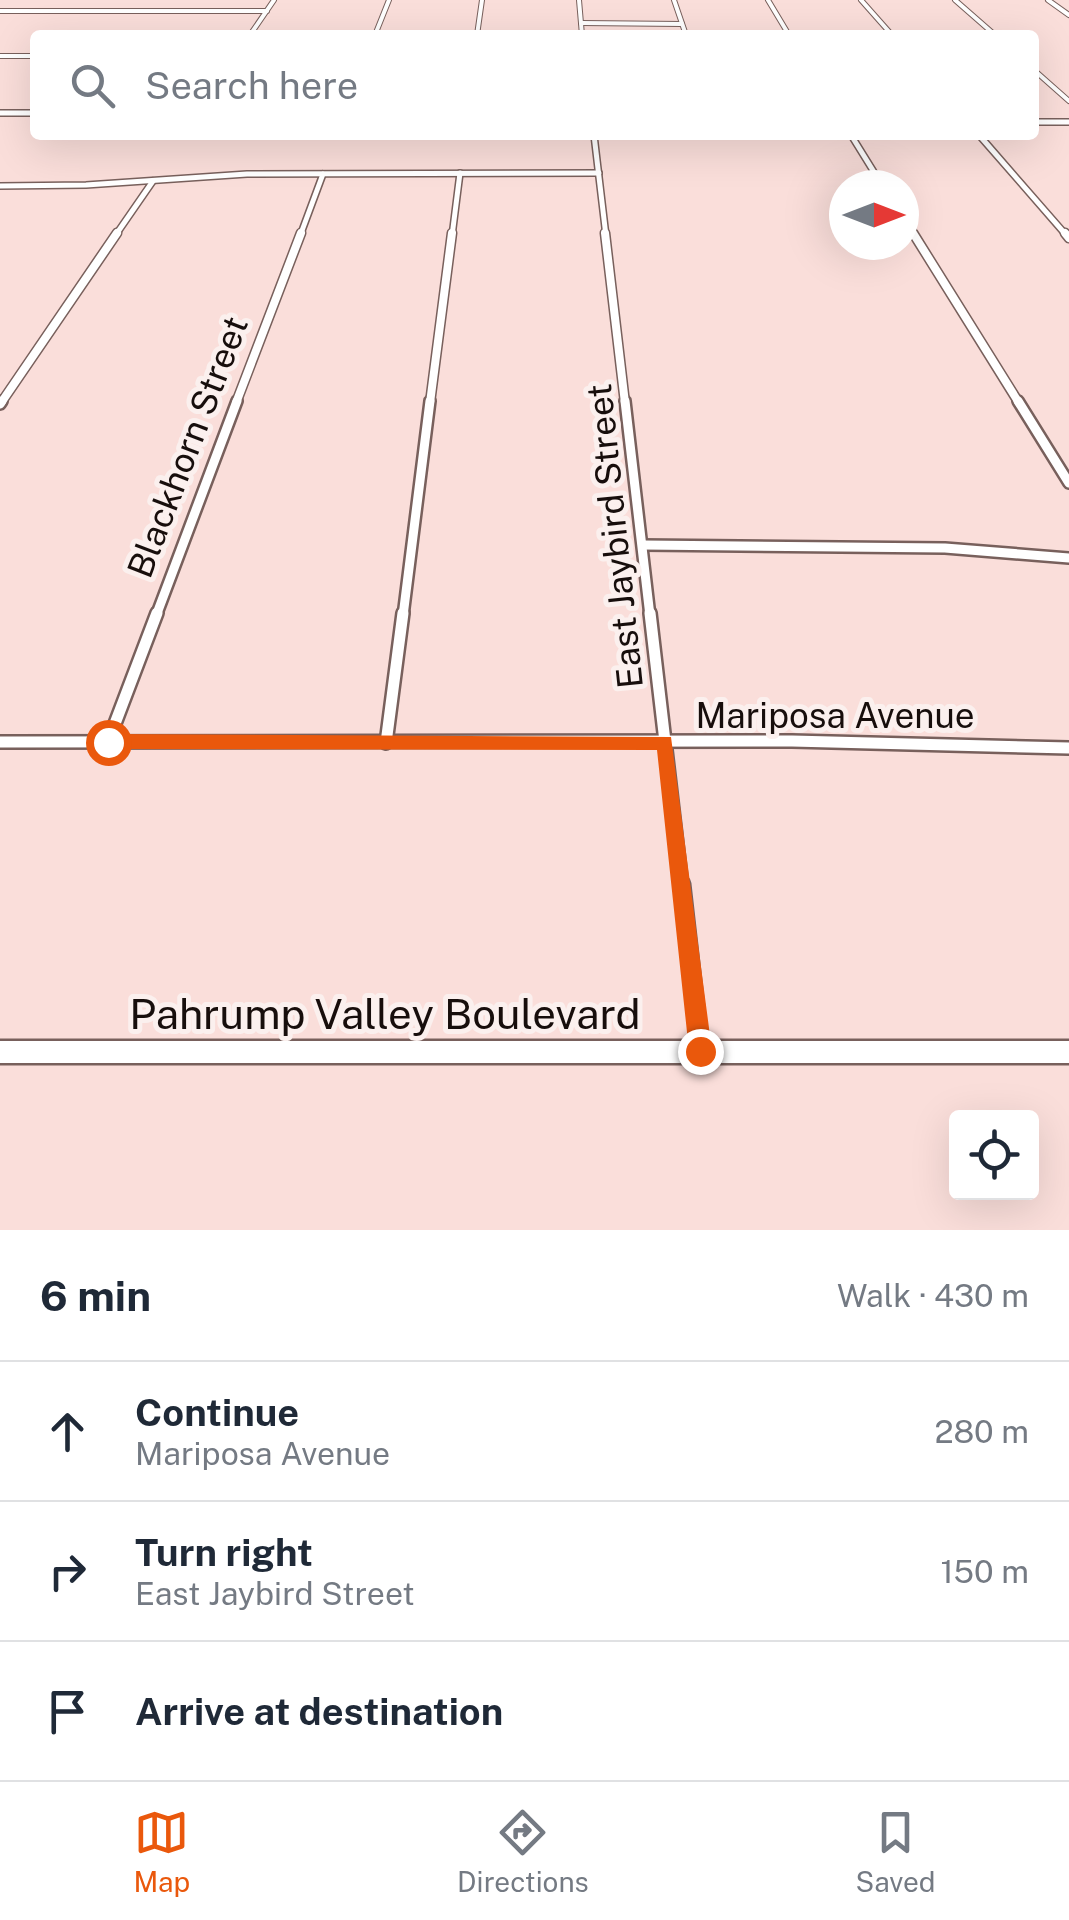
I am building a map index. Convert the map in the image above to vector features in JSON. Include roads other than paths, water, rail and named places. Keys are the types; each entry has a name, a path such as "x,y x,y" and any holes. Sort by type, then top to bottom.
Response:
{"main road":[{"name":"Pahrump Valley Boulevard","path":"1,1053 1069,1052"}],"street":[{"path":"253,30 274,0"},
{"path":"377,30 389,0"},
{"path":"478,30 482,0"},
{"path":"578,0 582,30"},
{"path":"674,0 684,30"},
{"path":"768,0 786,30"},
{"path":"861,0 888,30"},
{"path":"955,0 988,30"},
{"path":"1048,0 1069,15"},
{"path":"0,11 266,11"},
{"path":"581,23 682,24"},
{"path":"0,56 30,56"},
{"path":"1039,74 1069,101"},
{"path":"0,113 30,113"},
{"path":"1039,122 1069,122"},
{"name":"East Jaybird Street","path":"595,140 700,1051"},
{"path":"854,140 873,170"},
{"path":"983,140 1069,238"},
{"path":"0,186 323,174 599,174"},
{"name":"Blackhorn Street","path":"108,742 323,174"},
{"path":"386,742 460,174"},
{"path":"0,404 153,180"},
{"path":"919,243 1069,482"},
{"path":"643,546 945,548 1069,558"},
{"name":"Mariposa Avenue","path":"0,742 665,742 1002,744 1069,748"}]}
